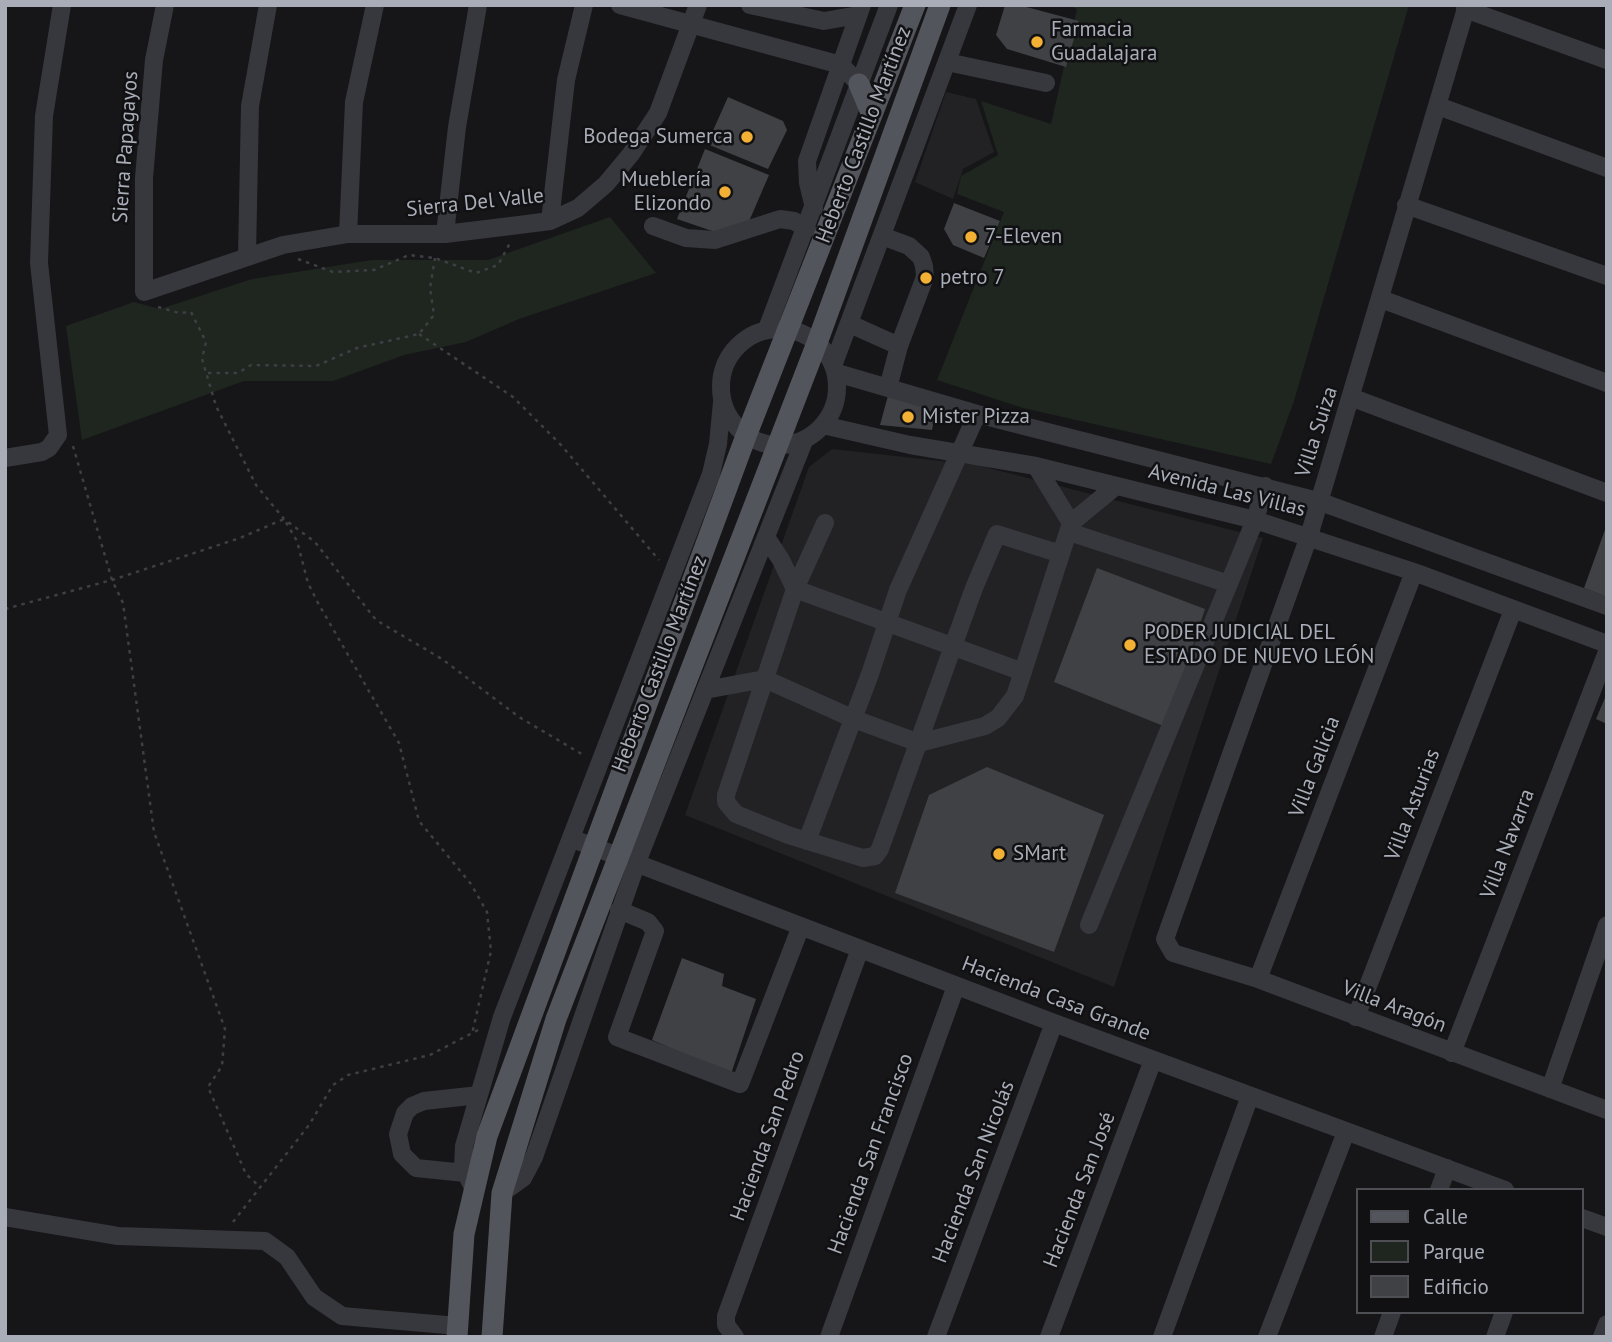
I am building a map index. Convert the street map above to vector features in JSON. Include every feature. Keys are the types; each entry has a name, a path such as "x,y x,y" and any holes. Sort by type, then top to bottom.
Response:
{"main road":[{"name":"Heberto Castillo Martínez","path":"457,1331 470,1181 583,842 746,436 777,330 872,115 915,5"},
{"name":"Heberto Castillo Martínez","path":"492,1337 502,1193 556,1018 627,858 940,5"},
{"path":"859,85 872,115"},
{"path":"470,1181 502,1193"}],"street":[{"path":"5,458 42,452 57,438 39,263 44,116 62,5"},
{"name":"Sierra Papagayos","path":"144,292 144,178 154,60 164,5"},
{"path":"247,255 250,106 268,5"},
{"path":"348,234 354,102 375,5"},
{"path":"445,234 458,115 478,5"},
{"path":"550,221 566,80 584,5"},
{"path":"620,5 841,65 859,85"},
{"name":"Sierra Del Valle","path":"144,292 283,245 348,234 445,234 519,225 550,221 578,208 606,184 631,154 658,113 698,5"},
{"path":"750,5 780,9 824,21 860,10"},
{"path":"777,330 814,208 890,5"},
{"path":"502,1193 523,1178 534,1157 619,909 627,858 705,690 804,441 823,425 836,395 835,368 968,5"},
{"path":"1466,7 1607,60"},
{"name":"Villa Suiza","path":"1166,946 1166,931 1309,536 1353,398 1406,205 1466,7"},
{"path":"814,208 808,183 807,161 860,10"},
{"path":"947,62 1045,83"},
{"path":"1438,106 1607,168"},
{"path":"1406,205 1607,276"},
{"path":"653,226 686,238 715,240 780,219 794,221 807,229"},
{"path":"882,236 909,246 921,257 925,277 888,388"},
{"path":"1381,299 1607,383"},
{"path":"850,324 900,346"},
{"path":"480,1095 424,1101 412,1106 405,1113 398,1135 402,1154 416,1168 470,1181 464,1146 480,1095 502,1017 583,842 600,765 710,474 718,444 722,402 721,374 726,360 745,339 777,330 817,343 835,368"},
{"name":"Avenida Las Villas","path":"835,368 888,388 977,414 1318,501 1607,606"},
{"path":"1353,398 1607,493"},
{"path":"722,402 735,427 746,436 776,446 804,441"},
{"path":"807,841 888,622 958,452 977,414"},
{"name":"Avenida Las Villas","path":"823,425 1036,466 1255,520 1414,572 1607,644"},
{"path":"1036,466 1070,527 1229,584"},
{"path":"705,690 765,679 854,719 919,743 967,732 998,718 1016,696 1070,527 1116,486"},
{"path":"1089,925 1255,520 1265,486"},
{"path":"825,523 795,589 726,795 726,802 736,814 807,841 863,858 875,856 880,849 997,534 1061,554"},
{"path":"766,537 795,589 1023,672"},
{"name":"Villa Galicia","path":"1258,979 1414,572"},
{"name":"Villa Asturias","path":"1356,1017 1513,610"},
{"name":"Villa Navarra","path":"1452,1053 1607,652"},
{"name":"Hacienda Casa Grande","path":"583,842 1054,1023 1500,1188"},
{"path":"619,909 648,922 655,931 617,1037 740,1084 801,926"},
{"path":"1550,1089 1607,925"},
{"name":"Villa Aragón","path":"1166,946 1173,953 1258,979 1607,1110"},
{"name":"Hacienda San Pedro","path":"735,1337 726,1325 726,1316 860,948"},
{"name":"Hacienda San Francisco","path":"829,1337 956,986"},
{"name":"Hacienda San Nicolás","path":"936,1337 1054,1023"},
{"name":"Hacienda San José","path":"1049,1337 1153,1060"},
{"path":"1162,1337 1250,1096"},
{"path":"1267,1337 1346,1132"},
{"path":"1439,1188 1447,1168"},
{"path":"5,1217 118,1236 265,1241 287,1257 314,1297 342,1315 457,1331"},
{"path":"1584,1219 1607,1227"},
{"path":"1383,1337 1391,1314"},
{"path":"1495,1337 1503,1314"},
{"path":"1602,1337 1607,1324"}],"path":[{"path":"283,245 302,262 333,272 374,270 409,255 435,258 476,273 498,265 519,225"},
{"path":"206,373 238,373 251,365 316,366 357,348 419,334 434,315 430,288 435,258"},
{"path":"144,292 153,305 179,313 191,312 205,342 202,359 216,406 256,485 284,519 297,541 308,583 318,603 399,743 419,821 471,884 487,912 491,951 472,1034"},
{"path":"419,334 513,397 561,445 673,577"},
{"path":"57,438 75,447 113,580 123,603 154,832 225,1028 222,1066 208,1087 246,1174 261,1188"},
{"path":"5,609 113,580 240,538 284,519"},
{"path":"284,519 315,542 376,621 442,659 519,717 600,765"},
{"path":"217,1240 261,1188 309,1125 328,1091 340,1080 348,1075 430,1055 502,1017"}],"shaded area":[{"path":"946,92 976,99 994,152 963,169 953,199 915,182"},
{"name":"SMart","path":"832,449 977,465 1263,538 1114,987 685,815 809,467"}],"green space":[{"path":"1067,5 1409,5 1294,401 1271,464 1023,408 937,380 1004,212 957,194 961,176 998,155 981,101 1051,124 1077,9"},
{"path":"610,217 656,273 519,319 466,342 404,355 333,381 244,381 82,440 66,326 134,302 160,309 252,279 372,260 488,260"}],"building":[{"name":"Farmacia Guadalajara","path":"1005,5 1019,5 1079,21 1066,67 1007,49 996,35"},
{"name":"Bodega Sumerca","path":"728,97 783,121 787,130 768,169 707,144"},
{"name":"Mueblería Elizondo","path":"705,149 769,175 747,226 721,234 677,219"},
{"name":"7-Eleven","path":"954,203 1000,221 984,258 953,245 944,229"},
{"name":"Mister Pizza","path":"889,392 936,410 932,430 880,425"},
{"path":"1607,527 1607,597 1584,588"},
{"name":"PODER JUDICIAL DEL ESTADO DE NUEVO LEÓN","path":"1097,568 1205,609 1166,727 1054,682"},
{"path":"1607,693 1607,724 1596,719"},
{"name":"SMart","path":"987,767 1104,815 1054,952 895,893 929,795"},
{"path":"682,958 724,974 722,986 756,999 731,1074 652,1040"}],"place":[{"name":"Farmacia Guadalajara","path":"1037,42"},
{"name":"Bodega Sumerca","path":"747,137"},
{"name":"Mueblería Elizondo","path":"725,192"},
{"name":"7-Eleven","path":"971,237"},
{"name":"petro 7","path":"926,278"},
{"name":"Mister Pizza","path":"908,417"},
{"name":"PODER JUDICIAL DEL ESTADO DE NUEVO LEÓN","path":"1130,645"},
{"name":"SMart","path":"999,854"}]}
